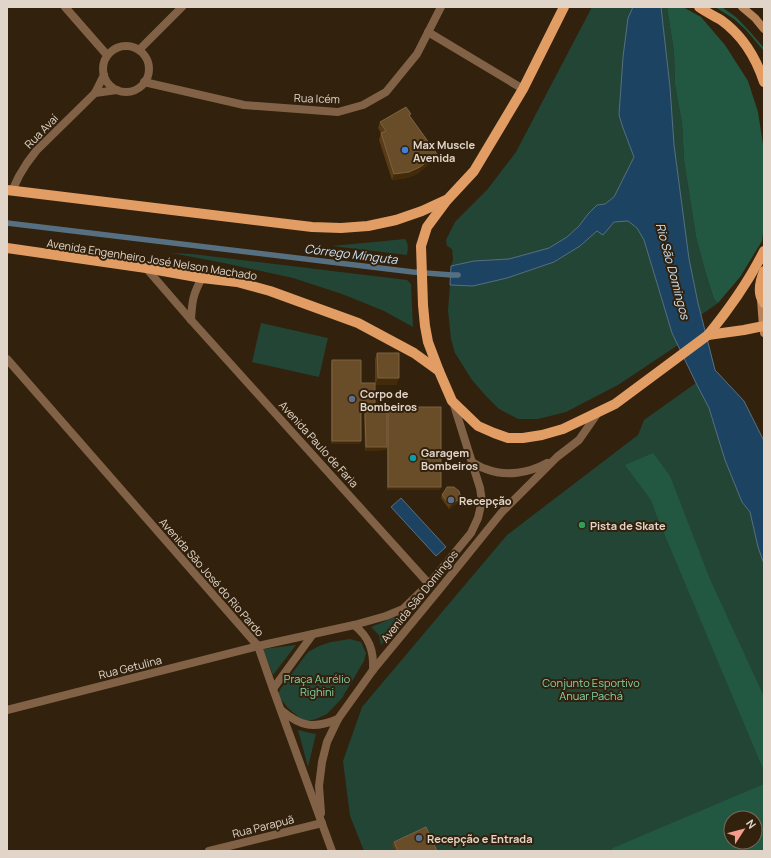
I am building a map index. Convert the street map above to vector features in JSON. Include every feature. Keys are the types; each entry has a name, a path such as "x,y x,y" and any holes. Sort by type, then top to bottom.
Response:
{"main road":[{"path":"564,7 523,89 474,171 448,199 427,227 421,246 423,305 428,342 452,401 478,426 508,438 523,438 542,435 563,429 597,414 615,404 708,335 729,309 764,251"},
{"path":"699,7 722,21 742,40 753,56 764,82"},
{"path":"742,7 755,18 764,29"},
{"path":"10,191 312,227 341,228 368,226 396,220 422,211 448,199"},
{"name":"Avenida Engenheiro José Nelson Machado","path":"7,248 237,282 270,291 358,323 414,353 439,371"},
{"path":"708,335 764,328 763,301 759,286 764,272"}],"street":[{"path":"65,7 107,55"},
{"path":"139,50 182,7"},
{"name":"Rua Icém","path":"144,82 244,104 338,112 363,105 386,92 416,54 440,7"},
{"path":"428,32 523,89"},
{"path":"122,46 139,50 145,57 148,65 148,74 144,82 139,88 124,92 110,86 106,81 103,68 107,55 114,49 122,46"},
{"name":"Rua Avaí","path":"10,191 36,151 95,94 104,75"},
{"path":"95,94 117,90"},
{"name":"Avenida Paulo de Faria","path":"146,268 429,584"},
{"path":"191,320 192,302 195,290 202,278"},
{"name":"Avenida São José do Rio Pardo","path":"7,359 258,646 332,851"},
{"name":"Avenida São Domingos","path":"258,646 354,625 386,616 403,609 429,584 471,533 478,518 482,501 480,488 452,401"},
{"name":"Avenida São Domingos","path":"322,823 319,786 322,762 327,742 338,719 372,670 502,512 557,457 579,440 597,414"},
{"path":"472,462 486,469 502,473 517,473 540,467 557,457"},
{"path":"354,625 366,637 370,644 373,661 372,670"},
{"path":"273,689 313,634"},
{"name":"Rua Getulina","path":"7,710 258,646"},
{"path":"281,709 290,718 314,726 326,724 338,719"},
{"name":"Rua Parapuã","path":"209,851 322,823"}],"green space":[{"path":"592,7 633,7 628,18 623,57 619,115 634,157 614,197 605,204 597,205 579,226 567,237 550,248 509,259 474,261 451,266 453,260 452,249 447,246 446,240 455,222 487,190 516,152"},
{"path":"661,7 667,7 674,52 675,85 682,123 684,160 696,237 714,299 718,303 701,315 689,259 674,145 670,87"},
{"path":"667,7 683,7 701,17 725,45 748,81 758,112 764,151 764,226 762,241 740,277 718,303 714,299 696,237 684,160 682,123 675,85 674,52"},
{"path":"715,7 722,7 737,18 764,48 764,51 746,30 734,19"},
{"path":"628,221 637,228 644,240 672,333 678,345 618,385 566,412 538,419 518,419 499,409 472,380 455,353 451,339 448,310 450,285 473,286 507,278 554,262 580,246 597,231 603,234 614,222"},
{"path":"405,239 408,245 407,255 332,246"},
{"path":"171,253 192,254 407,280 411,284 413,327 384,311 342,294 293,278"},
{"path":"261,323 328,338 319,377 252,362"},
{"name":"Conjunto Esportivo Anuar Pachá","path":"696,383 709,408 725,460 742,502 750,512 758,547 764,564 764,851 364,851 350,816 343,761 362,707 507,535 638,435 644,420"},
{"path":"653,453 670,476 709,577 764,697 764,771 651,500 625,465"},
{"path":"413,609 381,645 379,635 371,627"},
{"name":"Praça Aurélio Righini","path":"350,639 361,642 366,653 364,661 342,698 327,714 308,721 302,719 288,708 280,698 278,694 281,688 308,652 331,642"},
{"path":"296,645 273,675 263,649"},
{"path":"298,730 316,734 308,767"},
{"path":"764,784 764,851 611,851 613,848"}],"water":[{"name":"Rio São Domingos","path":"633,7 661,7 670,87 674,145 689,259 698,303 715,370 744,401 764,441 764,564 758,547 750,512 742,502 725,460 709,408 672,333 644,240 637,228 628,221 614,222 603,235 597,231 580,246 554,262 507,278 473,286 450,285 451,266 474,261 509,259 549,248 567,237 579,226 597,205 605,204 614,197 634,157 619,115 623,57 628,18"},
{"path":"401,498 446,547 436,556 391,507"}],"building":[{"name":"Max Muscle Avenida","path":"406,107 411,114 409,115 437,154 420,167 409,172 394,174 381,133 386,131 380,122"},
{"path":"377,353 399,353 399,378 378,378"},
{"name":"Corpo de Bombeiros","path":"332,360 361,360 361,383 375,383 375,409 361,410 361,441 332,441"},
{"name":"Garagem Bombeiros","path":"388,407 441,407 441,487 388,487"},
{"path":"365,412 387,412 387,447 366,447"},
{"name":"Recepção","path":"447,487 454,487 459,491 461,498 450,505 442,495"},
{"name":"Recepção e Entrada","path":"426,827 437,851 398,851 394,842"}],"waterway":[{"name":"Córrego Minguta","path":"7,223 413,272 458,275"}],"place":[{"name":"Max Muscle Avenida","path":"405,150"},
{"name":"Corpo de Bombeiros","path":"352,399"},
{"name":"Garagem Bombeiros","path":"413,458"},
{"name":"Recepção","path":"451,500"},
{"name":"Pista de Skate","path":"582,525"},
{"name":"Recepção e Entrada","path":"419,838"}]}
